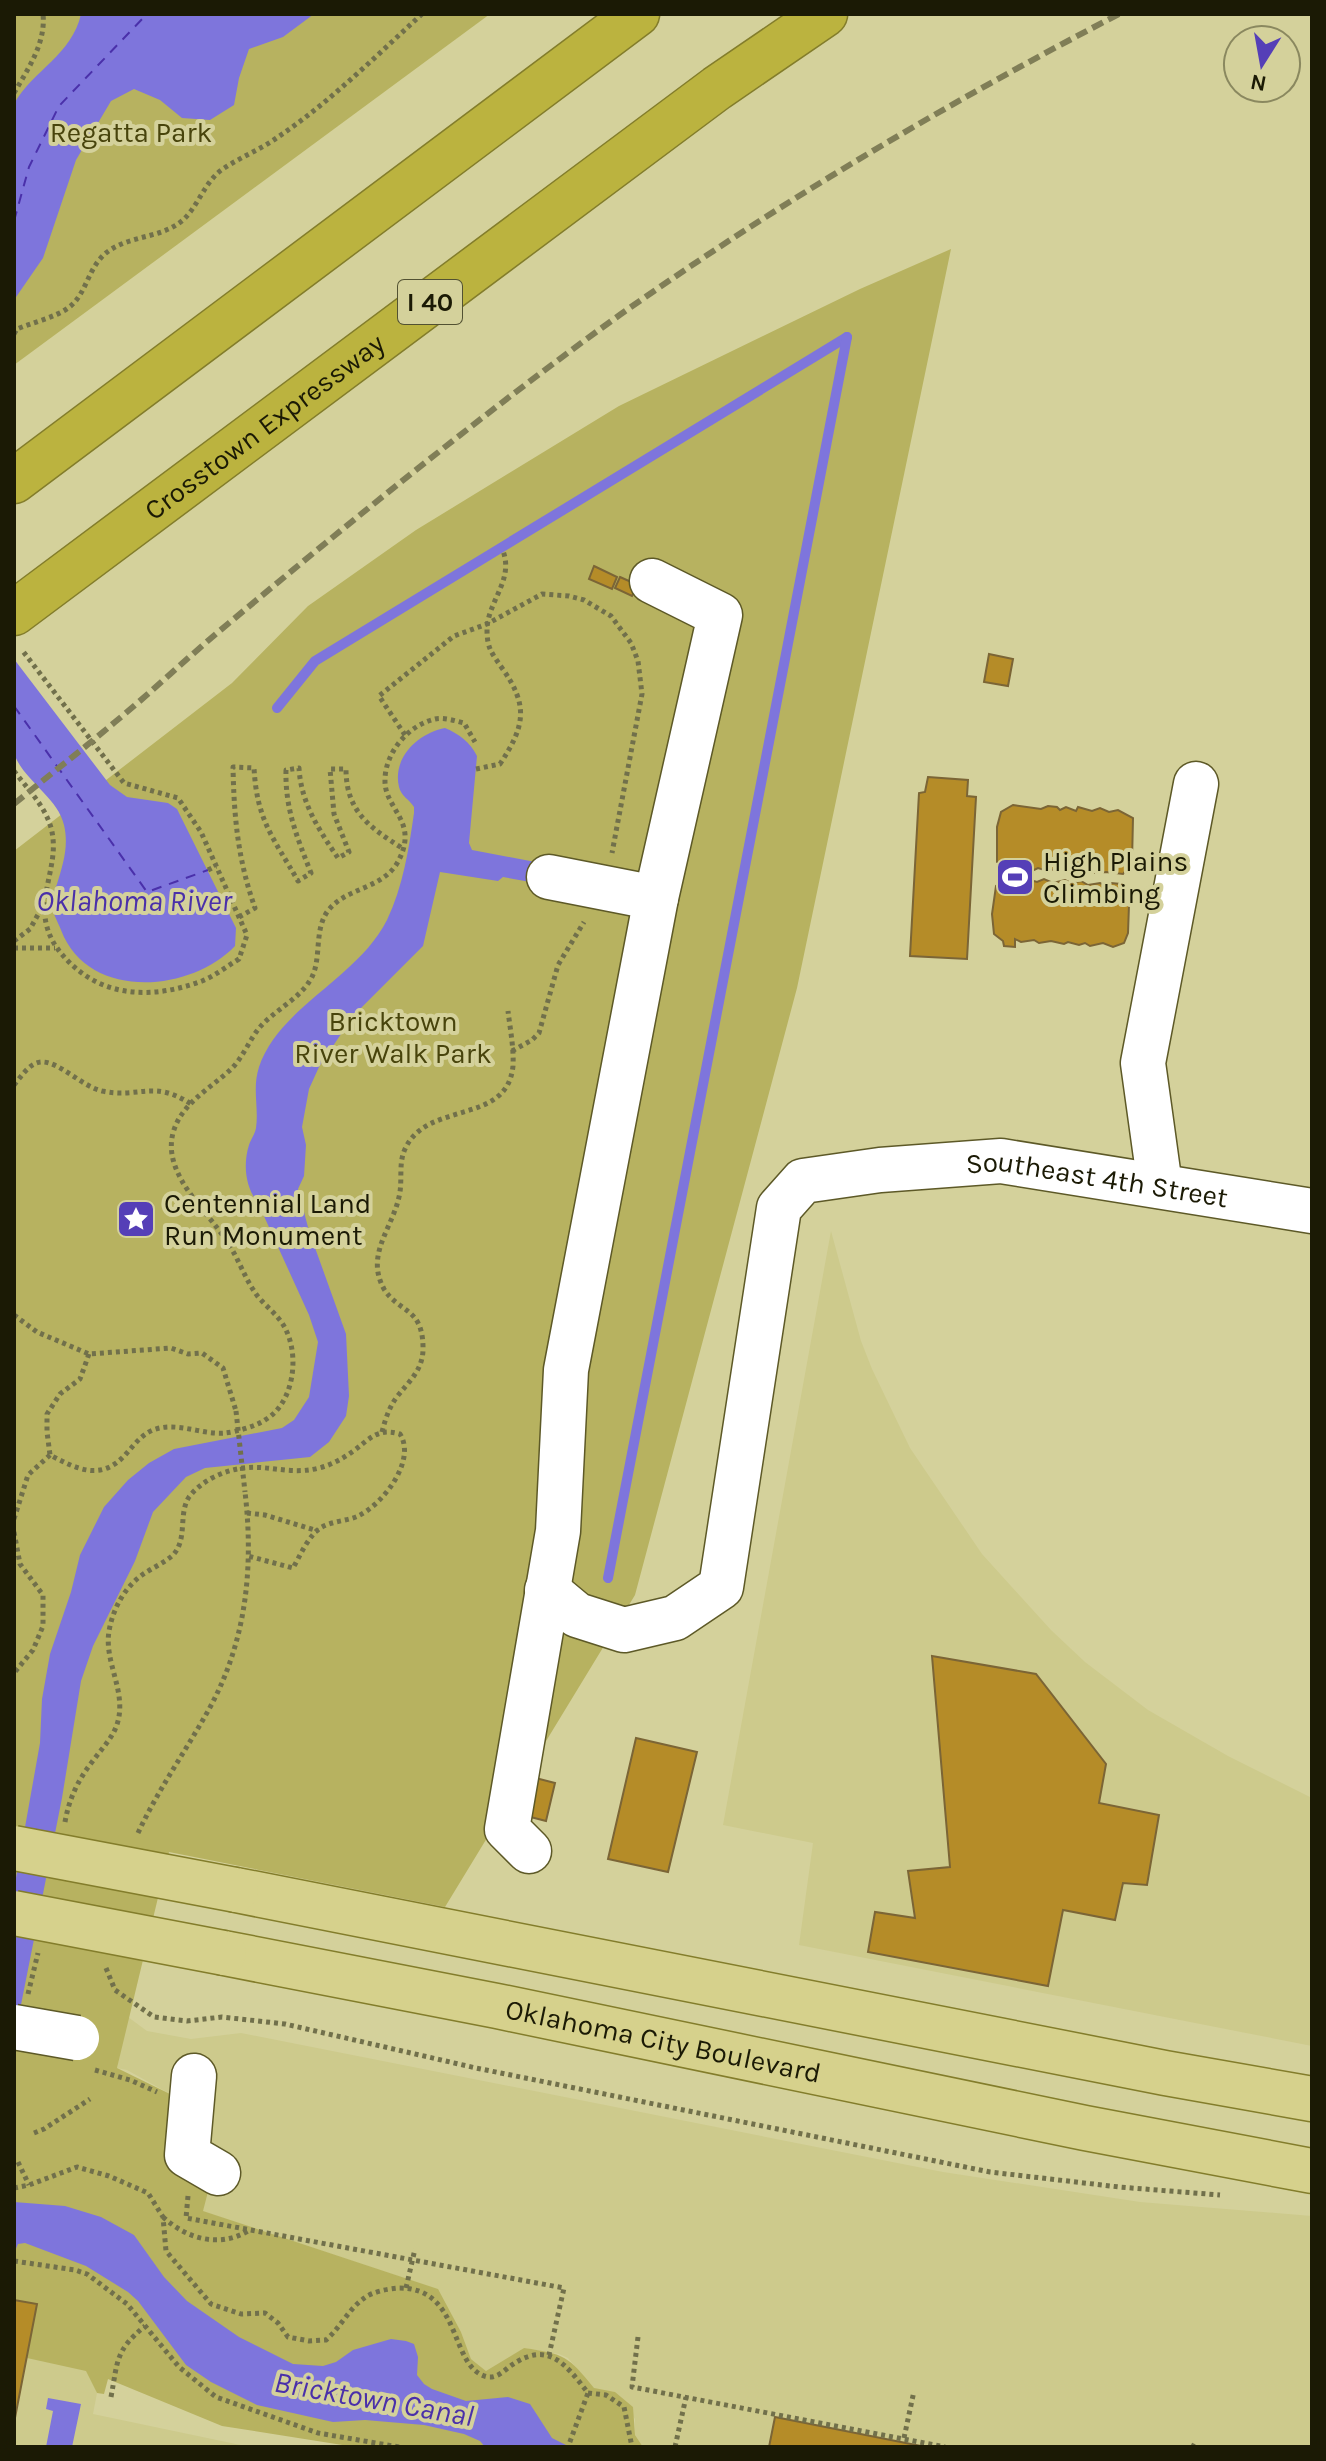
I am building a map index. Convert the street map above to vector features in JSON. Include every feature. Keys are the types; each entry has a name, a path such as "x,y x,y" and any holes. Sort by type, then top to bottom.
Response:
{"highway":[{"path":"14,481 637,14"},
{"name":"Crosstown Expressway","path":"26,604 705,97 825,14"}],"main road":[{"path":"14,1848 1312,2099"},
{"name":"Oklahoma City Boulevard","path":"27,1929 224,1953 497,2006 1085,2128 1312,2171"}],"street":[{"path":"529,1851 507,1829 558,1531 566,1370 656,898 720,615 652,581"},
{"path":"1160,1186 1143,1063 1196,784"},
{"path":"549,877 656,898"},
{"name":"Southeast 4th Street","path":"547,1590 577,1615 624,1630 675,1618 721,1587 779,1208 803,1181 880,1170 1001,1161 1312,1211"},
{"path":"21,2011 84,2053"},
{"path":"181,2088 187,2155 203,2183"}],"path":[{"path":"14,93 35,57 44,25 43,14"},
{"path":"14,334 17,329 68,309 81,293 91,268 109,250 135,237 157,234 183,220 219,172 278,137 422,14"},
{"path":"476,769 500,764 515,741 521,720 516,688 488,647 487,624 506,577 503,551"},
{"path":"405,735 379,696 454,636 487,624 542,594 584,600 611,616 631,643 638,661 642,694 608,873 608,888 558,965 539,1033 512,1051"},
{"path":"14,640 124,783 178,798 201,832 247,935 239,959 203,980 161,991 123,993 86,977 55,948 46,922 54,839 46,813 14,771"},
{"path":"50,1455 78,1470 104,1469 122,1458 140,1438 153,1430 169,1426 225,1433 264,1421 275,1413 288,1391 294,1365 285,1328 255,1293 228,1243 179,1177 172,1153 173,1133 182,1113 205,1089 231,1070 260,1027 310,981 317,956 320,926 328,911 348,895 378,883 396,865 402,848 404,822 386,791 385,779 390,756 405,735 438,717 464,723 475,742"},
{"path":"239,917 255,908 244,878 234,823 233,767 254,768 256,799 267,830 298,881 311,873 295,835 286,770 299,768 300,787 315,823 338,858 349,852 334,814 330,769 346,769 346,787 352,804 369,827 402,848"},
{"path":"208,870 216,866"},
{"path":"14,941 30,929 46,901"},
{"path":"14,948 55,948"},
{"path":"382,1432 392,1404 419,1370 422,1359 422,1336 413,1314 386,1292 380,1281 376,1260 399,1196 402,1155 413,1135 424,1126 442,1117 478,1109 499,1097 510,1077 512,1051 508,1011"},
{"path":"14,1085 28,1068 39,1062 55,1064 85,1086 122,1094 144,1089 162,1090 174,1093 191,1104"},
{"path":"14,1315 37,1332 89,1354 171,1348 188,1354 202,1353 223,1368 236,1411 250,1540 248,1589 240,1636 209,1711 153,1801"},
{"path":"50,1455 47,1414 60,1394 80,1379 89,1354"},
{"path":"65,1823 73,1790 109,1741 119,1716 121,1705 108,1642 114,1613 131,1584 172,1555 177,1548 186,1501 195,1489 229,1470 256,1466 300,1470 333,1463 353,1452 370,1436 382,1432 400,1434 404,1441 401,1466 384,1498 359,1516 321,1527 316,1532 284,1520 247,1513"},
{"path":"14,1519 28,1475 50,1455"},
{"path":"248,1556 293,1568 321,1527"},
{"path":"14,1532 20,1564 43,1595 43,1626 33,1650 14,1673"},
{"path":"21,2011 27,1929"},
{"path":"154,2017 187,2021 222,2017 285,2024 476,2068 990,2172 1119,2187 1227,2195"},
{"path":"84,2053 148,2086 181,2088"},
{"path":"34,2133 90,2099"},
{"path":"18,2162 29,2185"},
{"path":"14,2188 77,2167 109,2176 148,2193 163,2217 179,2232 199,2238 236,2238 249,2231"},
{"path":"203,2183 186,2218 564,2288 549,2355"},
{"path":"163,2217 166,2251 211,2304 241,2314 265,2313 278,2323 288,2337 309,2341 326,2340 364,2297 389,2289 406,2288 428,2295 444,2310 467,2362 478,2373 498,2376 522,2358 549,2355 560,2360 588,2393 606,2395 624,2407 632,2447"},
{"path":"406,2288 415,2249"},
{"path":"14,2261 75,2270 113,2291 179,2367 216,2397 318,2433 399,2447"},
{"path":"111,2397 119,2353 145,2326"},
{"path":"638,2337 632,2387 945,2447"},
{"path":"904,2438 914,2391"},
{"path":"568,2447 588,2393"},
{"path":"675,2447 686,2397"}],"shaded area":[{"path":"831,1231 861,1341 872,1369 910,1448 982,1554 1051,1630 1085,1662 1148,1710 1228,1756 1312,1798 1312,2046 799,1945 813,1843 723,1825"},
{"path":"128,2017 147,2031 191,2039 241,2033 943,2172 1140,2202 1312,2216 1312,2447 643,2447 635,2435 635,2419 615,2392 594,2389 568,2358 524,2348 487,2372 471,2359 461,2332 437,2289 202,2211 172,2095 127,2070 117,2068"},
{"path":"14,2300 37,2304 87,2371 97,2393 93,2414 250,2447 14,2447"}],"green space":[{"name":"Regatta Park","path":"14,14 490,14 14,365"},
{"name":"Bricktown River Walk Park","path":"951,249 797,988 635,1595 445,1907 169,1852 117,2068 172,2095 210,2184 203,2211 438,2289 461,2332 471,2359 486,2371 524,2348 565,2358 594,2388 615,2392 633,2407 635,2435 643,2447 355,2447 222,2426 108,2379 104,2394 97,2393 86,2371 27,2358 37,2304 14,2300 14,851 232,683 308,606 416,530 619,406 860,289"}],"water":[{"path":"81,14 314,14 283,37 249,49 234,105 210,120 182,118 160,100 134,89 111,101 76,160 43,258 14,300 14,104 31,81 61,52"},
{"name":"Oklahoma River","path":"14,659 110,785 127,797 168,803 177,809 236,928 235,946 216,962 167,980 141,982 116,979 93,969 74,953 51,902 65,855 64,825 55,806 26,774 15,756 12,725"},
{"path":"445,728 464,739 477,756 469,843 472,850 551,865 547,885 503,877 498,881 440,872 423,946 353,1016 319,1067 309,1089 302,1127 306,1145 304,1176 298,1189 309,1231 346,1334 349,1396 346,1416 329,1442 310,1457 205,1468 186,1477 153,1512 135,1561 93,1646 81,1681 62,1798 14,2040 14,1889 40,1743 42,1699 50,1654 80,1555 104,1507 128,1480 149,1463 174,1449 282,1428 294,1420 309,1397 318,1342 309,1315 250,1190 246,1175 247,1152 256,1128 257,1075 269,1046 283,1027 358,959 387,920 401,881 414,813 414,807 399,787 400,766 417,741"},
{"name":"Bricktown Canal","path":"14,2202 65,2206 101,2217 134,2235 164,2277 187,2301 239,2337 293,2364 323,2366 336,2362 353,2350 391,2339 406,2341 414,2344 418,2357 417,2375 424,2384 466,2401 508,2397 530,2404 552,2438 570,2447 485,2447 480,2441 464,2434 424,2425 365,2420 333,2422 257,2405 211,2382 186,2365 128,2292 86,2266 25,2243 18,2244 14,2253"},
{"path":"48,2398 81,2404 72,2447 46,2447 53,2411 46,2409"}],"building":[{"path":"594,566 617,577 612,589 589,579"},
{"path":"620,577 638,585 632,596 615,588"},
{"path":"989,654 1013,659 1008,686 984,682"},
{"path":"928,777 968,780 967,796 976,797 967,959 910,956 919,793 925,792"},
{"name":"High Plains Climbing","path":"1013,805 1041,809 1048,806 1060,810 1066,807 1076,811 1078,807 1092,811 1100,808 1109,812 1118,810 1133,818 1132,862 1123,874 1089,870 1076,872 1071,869 1065,872 1022,869 1022,880 1037,882 1044,879 1053,883 1081,881 1088,885 1100,883 1106,886 1121,884 1134,892 1133,905 1129,905 1128,933 1124,943 1113,947 1103,943 1090,946 1085,943 1021,942 1015,939 1015,947 1004,946 1003,941 994,934 992,914 996,886 1008,879 1009,868 997,862 997,827 1001,812"},
{"path":"932,1656 1036,1674 1106,1764 1099,1803 1159,1815 1147,1885 1123,1883 1115,1920 1063,1910 1048,1986 868,1952 875,1912 915,1918 908,1871 950,1867"},
{"path":"636,1738 697,1752 668,1872 608,1859"},
{"path":"524,1775 555,1783 546,1821 515,1813"},
{"path":"14,2300 37,2304 14,2423"},
{"path":"775,2417 926,2447 769,2447"}],"waterway":[{"path":"277,708 315,661 847,337"},
{"path":"608,1578 847,337"}],"ferry route":[{"path":"14,221 29,167 59,106 147,14"},
{"path":"14,706 147,892 208,870"}],"railway":[{"path":"14,804 373,504 621,314 865,156 1119,14"}],"place":[{"name":"High Plains Climbing","path":"1015,877"},
{"name":"Centennial Land Run Monument","path":"136,1219"}]}
